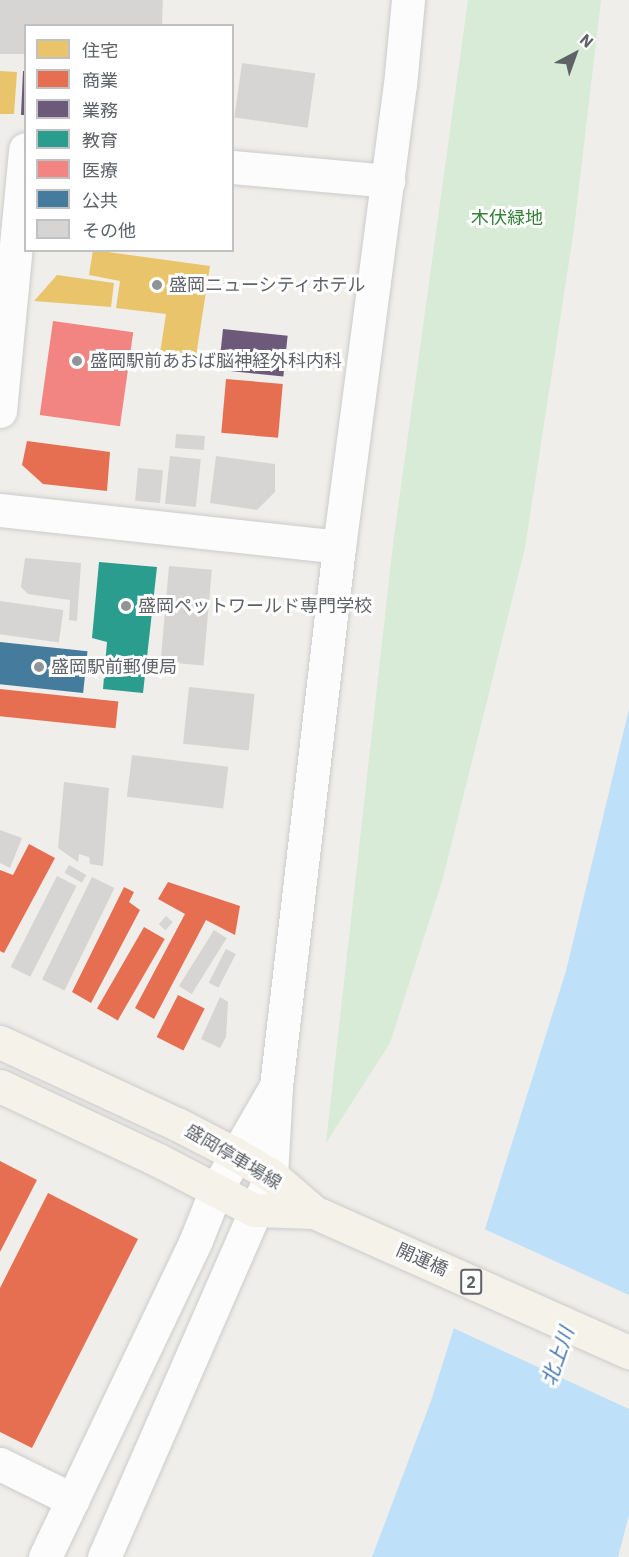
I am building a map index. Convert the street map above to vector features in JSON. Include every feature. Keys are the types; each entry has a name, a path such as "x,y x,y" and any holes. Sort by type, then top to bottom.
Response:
{"main road":[{"name":"盛岡停車場線","path":"0,1042 177,1124 235,1154 271,1175 314,1212"},
{"name":"盛岡停車場線","path":"0,1086 254,1210 314,1212"},
{"name":"開運橋","path":"314,1212 629,1352"}],"street":[{"path":"104,1557 271,1175 276,1086 339,547 388,181 408,0"},
{"path":"0,146 24,149"},
{"path":"0,411 24,159"},
{"path":"234,168 388,181"},
{"path":"0,510 339,547"},
{"path":"45,1557 216,1190 276,1086"},
{"path":"0,1464 73,1500"}],"green space":[{"name":"木伏緑地","path":"468,0 601,0 574,229 525,548 443,878 390,1043 326,1143 393,544"}],"water":[{"name":"北上川","path":"629,709 629,1515 618,1557 372,1557 431,1401 566,971"}],"pier":[{"path":"482,1228 629,1295 629,1409 451,1327"}],"building: 住宅":[{"path":"0,71 17,72 14,114 0,114"},
{"path":"93,252 210,266 194,369 158,366 166,314 116,308 120,281 89,275"},
{"path":"57,275 114,283 111,307 34,301"}],"building: 商業":[{"path":"226,379 283,384 278,438 221,433"},
{"path":"27,441 110,452 107,491 43,484 22,465"},
{"path":"0,689 118,701 116,728 0,716"},
{"path":"29,844 55,858 4,953 0,951 0,870 13,875"},
{"path":"168,882 240,906 235,935 206,920 154,1019 135,1008 185,914 158,899"},
{"path":"124,887 134,892 129,902 140,910 91,1003 72,992"},
{"path":"144,927 165,939 118,1020 97,1008"},
{"path":"178,995 205,1009 183,1050 157,1037"},
{"path":"0,1161 37,1180 0,1252"},
{"path":"48,1193 138,1239 32,1448 0,1432 0,1288"}],"building: 業務":[{"path":"23,71 24,71 24,115 21,115"},
{"path":"223,329 288,336 283,377 219,370"}],"building: 教育":[{"path":"99,562 157,567 143,693 103,689 107,642 92,638"}],"building: 医療":[{"path":"53,321 133,332 120,426 40,415"}],"building: 公共":[{"path":"0,642 88,651 83,693 0,684"}],"building: その他":[{"path":"0,0 163,0 162,24 24,24 24,54 0,54"},
{"path":"242,63 315,73 308,128 234,117"},
{"path":"176,434 205,436 204,450 175,448"},
{"path":"170,456 201,459 196,507 165,504"},
{"path":"216,456 275,464 275,492 257,510 210,503"},
{"path":"138,468 163,470 160,503 135,501"},
{"path":"25,558 81,563 77,621 69,620 70,600 28,594 21,587"},
{"path":"169,566 212,570 203,665 161,662"},
{"path":"0,601 63,610 59,643 0,634"},
{"path":"189,687 255,694 249,751 183,744"},
{"path":"132,755 228,767 223,809 127,797"},
{"path":"64,782 109,788 103,866 90,864 89,857 79,854 78,862 58,848"},
{"path":"0,830 22,838 10,868 0,863"},
{"path":"69,865 86,875 82,883 64,873"},
{"path":"57,876 77,886 30,977 11,967"},
{"path":"92,877 114,888 64,990 42,979"},
{"path":"166,916 173,922 166,930 159,924"},
{"path":"214,930 227,938 192,994 179,986"},
{"path":"226,949 236,954 219,988 209,983"},
{"path":"220,997 228,1002 226,1037 220,1048 201,1039"}],"place":[{"name":"盛岡ニューシティホテル","path":"157,285"},
{"name":"盛岡駅前あおば脳神経外科内科","path":"77,361"},
{"name":"盛岡ペットワールド専門学校","path":"126,606"},
{"name":"盛岡駅前郵便局","path":"39,667"}]}
